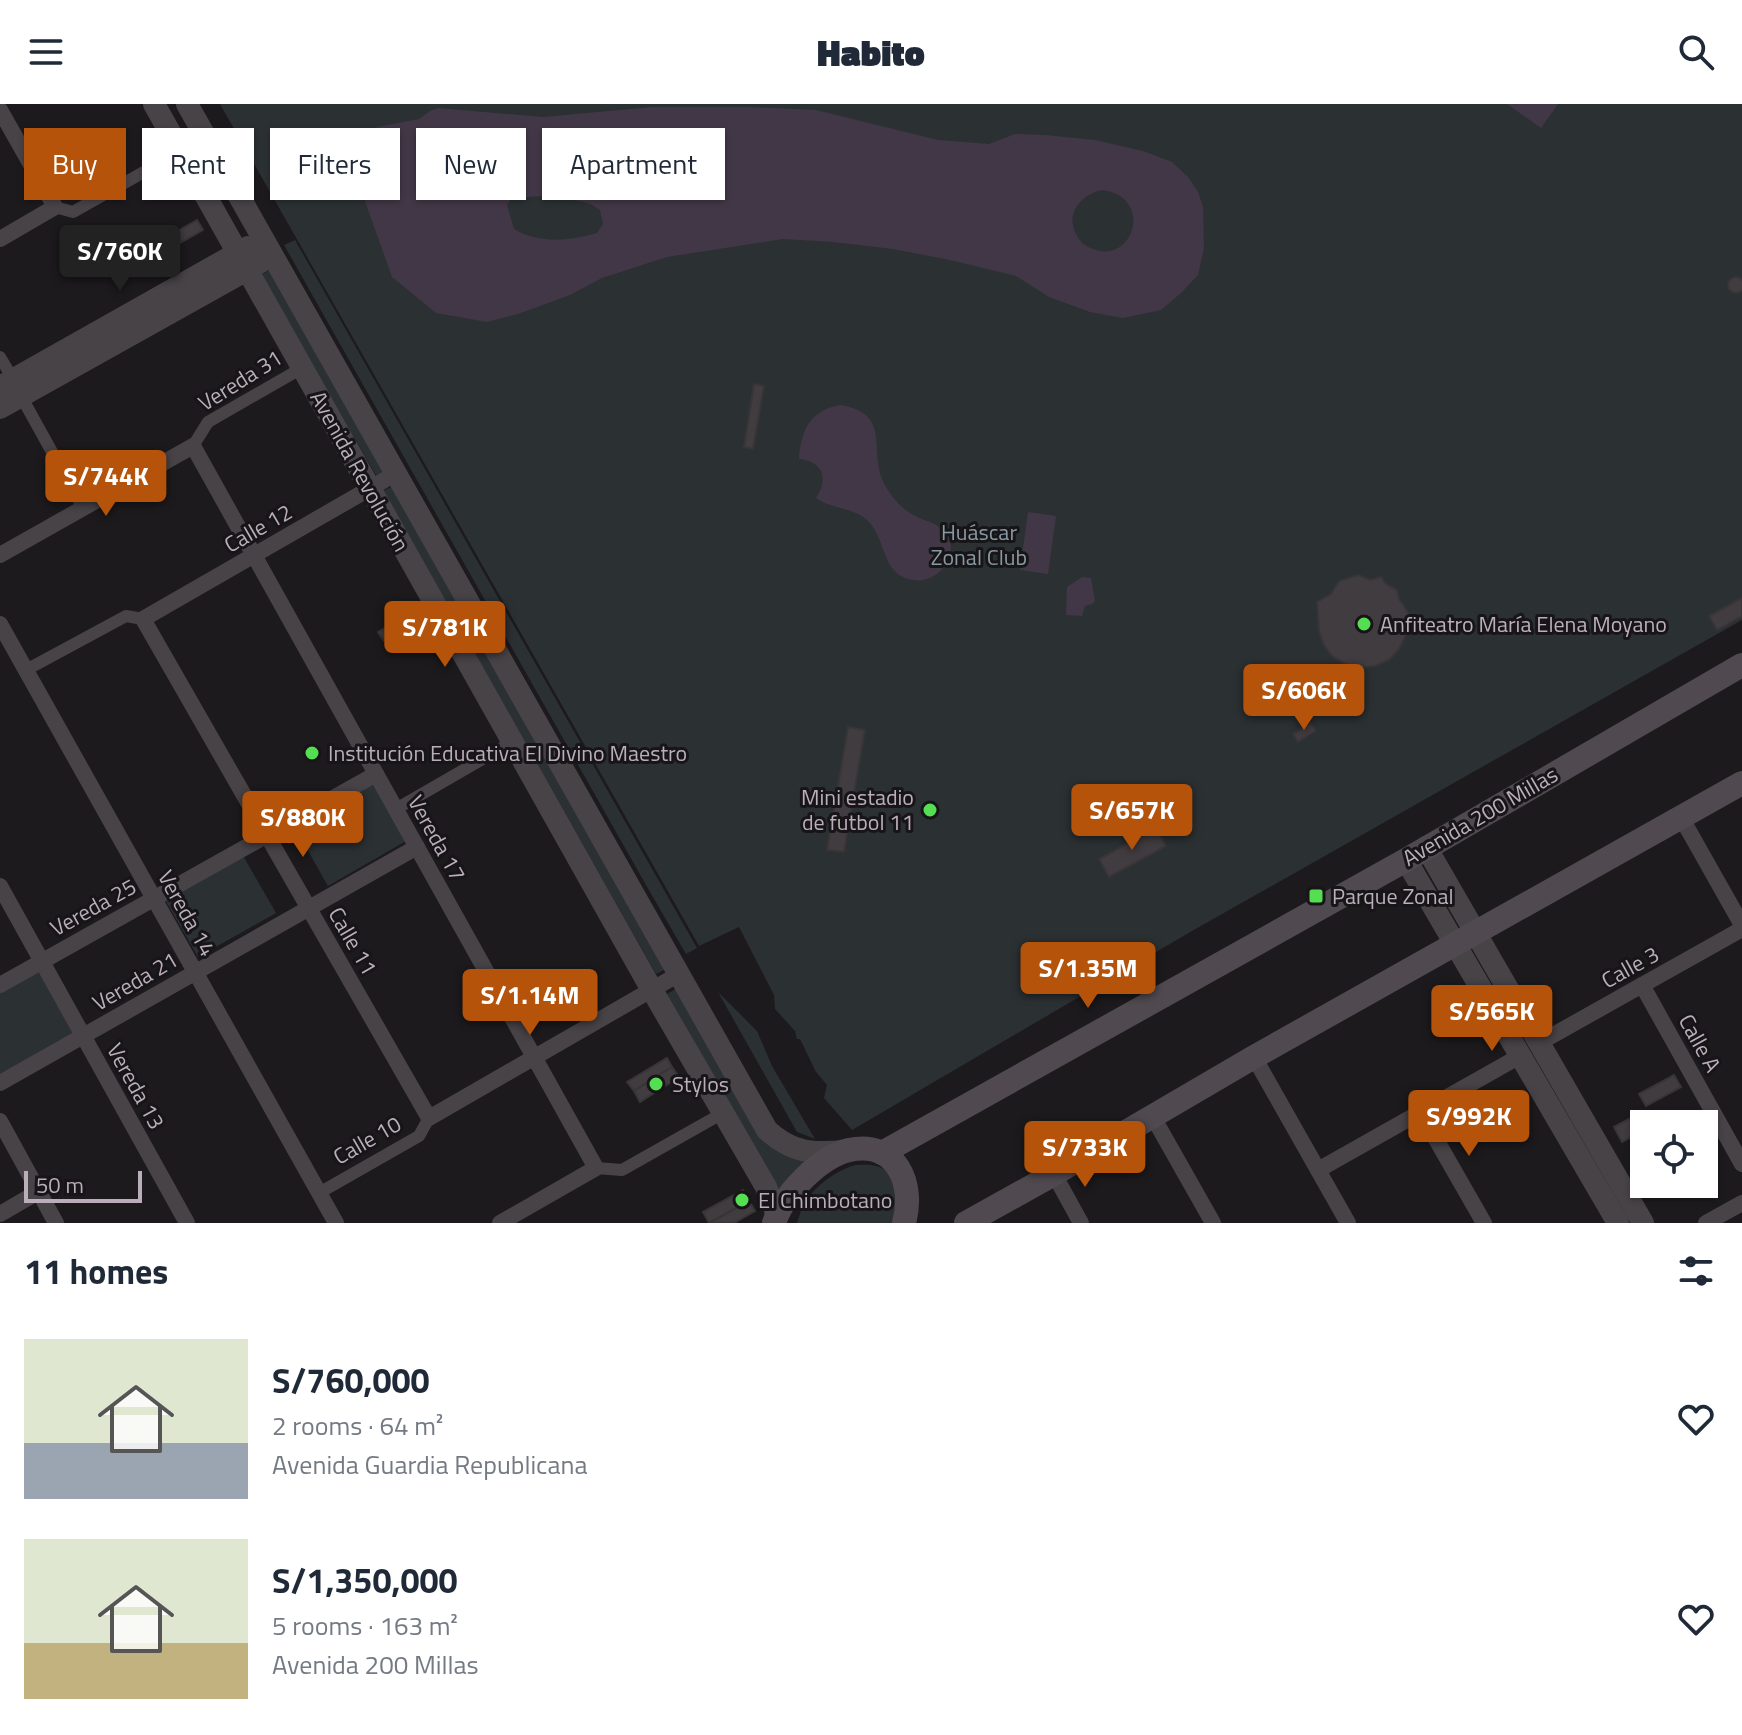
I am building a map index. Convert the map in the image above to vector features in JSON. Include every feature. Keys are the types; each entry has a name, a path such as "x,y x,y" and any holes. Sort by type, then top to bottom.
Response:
{"main road":[{"name":"Avenida 200 Millas","path":"882,1153 1416,854 1742,665"},
{"path":"966,1223 1742,783"},
{"path":"775,1219 790,1192 812,1171 847,1150 865,1149 882,1153 898,1166 908,1187 909,1200 904,1223"}],"street":[{"name":"Avenida Revolución","path":"154,104 168,128"},
{"name":"Avenida Revolución","path":"187,104 767,1130 777,1140 795,1149 810,1152 847,1150"},
{"path":"0,110 55,207 73,212 142,173"},
{"name":"Avenida Revolución","path":"209,200 766,1187 775,1219"},
{"path":"0,239 55,207"},
{"path":"0,408 11,387 268,247"},
{"path":"0,357 11,387 83,508"},
{"name":"Vereda 31","path":"0,555 193,446 208,422 302,368"},
{"name":"Vereda 17","path":"193,446 596,1168"},
{"name":"Calle 12","path":"143,619 395,474"},
{"path":"26,670 126,616 143,619"},
{"name":"Calle 11","path":"143,619 429,1118"},
{"name":"Vereda 14","path":"0,624 336,1223"},
{"path":"396,809 512,742"},
{"name":"Vereda 25","path":"0,985 376,774"},
{"path":"1681,817 1742,927"},
{"name":"Vereda 21","path":"0,1083 417,847"},
{"path":"1416,854 1465,940 1520,1056 1618,1223"},
{"name":"Vereda 13","path":"0,886 187,1223"},
{"name":"Calle 3","path":"1539,1043 1742,927"},
{"path":"1465,940 1539,1043 1643,1223"},
{"name":"Calle 10","path":"319,1193 419,1136 429,1118 679,974"},
{"name":"Calle A","path":"1642,985 1742,1164"},
{"path":"1318,1170 1520,1056"},
{"path":"1254,1057 1348,1223"},
{"path":"500,1223 596,1168 622,1170 723,1113"},
{"path":"1421,1113 1484,1223"},
{"path":"1153,1117 1213,1223"},
{"path":"0,1121 56,1223"},
{"path":"1054,1174 1081,1223"},
{"path":"0,1214 38,1192"},
{"path":"1706,1223 1742,1203"}],"green space":[{"name":"Huáscar Zonal Club","path":"220,104 1742,104 1742,620 1192,931 852,1130 824,1098 827,1085 816,1072 795,1031 775,1009 774,995 739,927 699,946 275,200 400,200 400,128 270,128 270,192 254,164 254,128 234,128"},
{"path":"295,240 697,948 686,954 646,885 284,245"},
{"path":"272,269 388,471 377,477 261,275"},
{"path":"395,485 668,968 656,974 383,491"},
{"path":"372,782 406,841 328,886 294,826"},
{"path":"242,854 276,913 198,957 164,898"},
{"path":"40,968 76,1031 0,1074 0,991"},
{"path":"679,987 784,1151 807,1163 778,1192 667,994"},
{"path":"718,992 757,1031 772,1066 815,1139 797,1132"},
{"path":"856,1165 871,1165 889,1173 896,1199 893,1223 797,1223 804,1204 820,1185"}],"shaded area":[{"path":"1507,104 1558,104 1541,128"},
{"path":"652,107 816,110 938,140 989,144 1015,134 1095,140 1143,151 1172,162 1188,177 1203,207 1204,248 1198,275 1181,293 1161,310 1123,318 1090,312 1049,297 1016,276 950,260 893,249 783,239 667,257 602,278 570,295 518,314 487,322 436,313 392,277 365,200 400,200 400,128 377,127 419,119 438,108 543,117","holes":["1102,190 1118,195 1129,204 1133,216 1127,239 1119,248 1107,251 1084,244 1076,235 1073,224 1078,205 1088,195"]},
{"path":"841,405 857,409 873,424 879,468 885,486 894,499 910,513 938,526 948,538 951,545 949,559 934,576 916,580 898,574 888,561 870,523 858,514 816,498 823,478 814,463 799,459 802,439 815,417 822,411"},
{"path":"1028,512 1056,516 1048,574 1020,570"},
{"path":"1082,577 1091,578 1095,601 1085,606 1082,616 1066,615 1067,587"}],"building":[{"path":"197,220 203,230 162,253 157,243"},
{"path":"1730,279 1742,279 1742,291 1730,291"},
{"path":"754,384 764,386 753,449 744,447"},
{"path":"1358,575 1370,580 1381,577 1397,590 1399,599 1413,620 1399,649 1389,660 1360,668 1333,657 1324,645 1319,631 1317,602 1331,594 1339,581"},
{"path":"1742,598 1742,616 1717,630 1709,616"},
{"path":"416,610 421,620 384,641 378,632"},
{"path":"1311,723 1316,731 1298,742 1293,734"},
{"path":"848,727 865,730 844,852 827,850"},
{"path":"1156,828 1166,846 1109,877 1099,859"},
{"path":"667,1058 672,1067 634,1091 627,1082"},
{"name":"Stylos","path":"672,1067 679,1077 640,1102 634,1091"},
{"path":"1674,1075 1681,1087 1646,1106 1639,1094"},
{"path":"1630,1118 1630,1138 1622,1142 1614,1127"},
{"path":"743,1190 749,1201 709,1223 703,1212"},
{"path":"749,1201 755,1211 734,1223 710,1223"}],"place":[{"name":"Anfiteatro María Elena Moyano","path":"1364,624"},
{"name":"Institución Educativa El Divino Maestro","path":"312,753"},
{"name":"Mini estadio de futbol 11","path":"930,810"},
{"name":"Parque Zonal","path":"1316,896"},
{"name":"Stylos","path":"656,1084"},
{"name":"El Chimbotano","path":"742,1200"}]}
